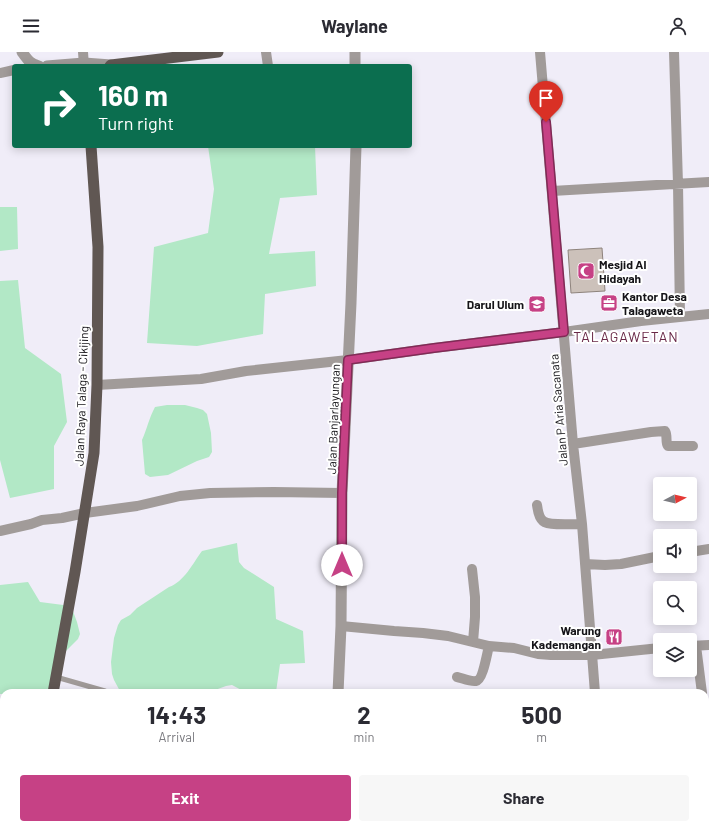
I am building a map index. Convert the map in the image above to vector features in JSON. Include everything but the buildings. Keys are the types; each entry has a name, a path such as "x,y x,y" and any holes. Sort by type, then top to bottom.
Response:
{"main road":[{"path":"118,64 218,52"},
{"name":"Jalan Raya Talaga - Cikijing","path":"54,689 94,454 97,385 98,247 90,148"}],"street":[{"path":"22,52 33,64"},
{"path":"266,52 268,64"},
{"path":"355,52 355,64"},
{"name":"Jalan P Aria Sacanata","path":"540,52 573,444 582,524 595,689"},
{"path":"674,52 680,316"},
{"path":"59,64 84,60 105,64"},
{"path":"0,73 12,70"},
{"name":"Jalan Banjarlayungan","path":"338,689 341,626 342,493 356,148"},
{"path":"552,191 709,182"},
{"path":"97,385 201,379 246,371 348,360 680,316 709,314"},
{"path":"573,444 665,431 668,446 693,446"},
{"path":"0,531 42,520 137,506 180,496 210,493 342,493"},
{"path":"537,505 539,516 543,520 555,524 582,524"},
{"path":"697,551 709,549"},
{"path":"585,564 620,564 653,557"},
{"path":"472,569 475,610 473,642"},
{"path":"341,626 448,636 489,646 514,648 538,654 551,655 592,655 653,649"},
{"path":"697,646 709,645"},
{"path":"457,677 474,681 479,680 482,675 489,646"},
{"path":"697,667 701,689"}],"lane":[{"path":"56,677 98,689"}],"green space":[{"path":"208,148 315,148 317,195 280,198 269,254 315,251 316,286 265,294 263,334 197,346 147,343 154,247 208,233 214,189"},
{"path":"0,207 17,207 18,249 0,251"},
{"path":"18,280 25,348 61,374 67,422 54,446 54,489 10,498 0,460 0,281"},
{"path":"185,405 203,410 207,414 211,433 212,452 209,457 168,475 150,477 145,474 142,440 155,407"},
{"path":"237,543 239,562 244,568 274,587 276,619 303,631 305,663 280,664 276,689 240,689 232,685 218,689 119,689 112,674 111,662 114,638 121,620 184,577 202,551"},
{"path":"28,582 40,602 71,606 80,634 78,639 58,659 53,689 0,689 0,585"}],"place":[{"name":"Mesjid Al Hidayah","path":"586,271"},
{"name":"Kantor Desa Talagaweta","path":"609,303"},
{"name":"Darul Ulum","path":"537,304"},
{"name":"Warung Kademangan","path":"614,637"}],"district":[{"name":"TALAGAWETAN","path":"626,336"}],"route":[{"path":"342,565 342,493 348,360 564,332 546,122"}]}
